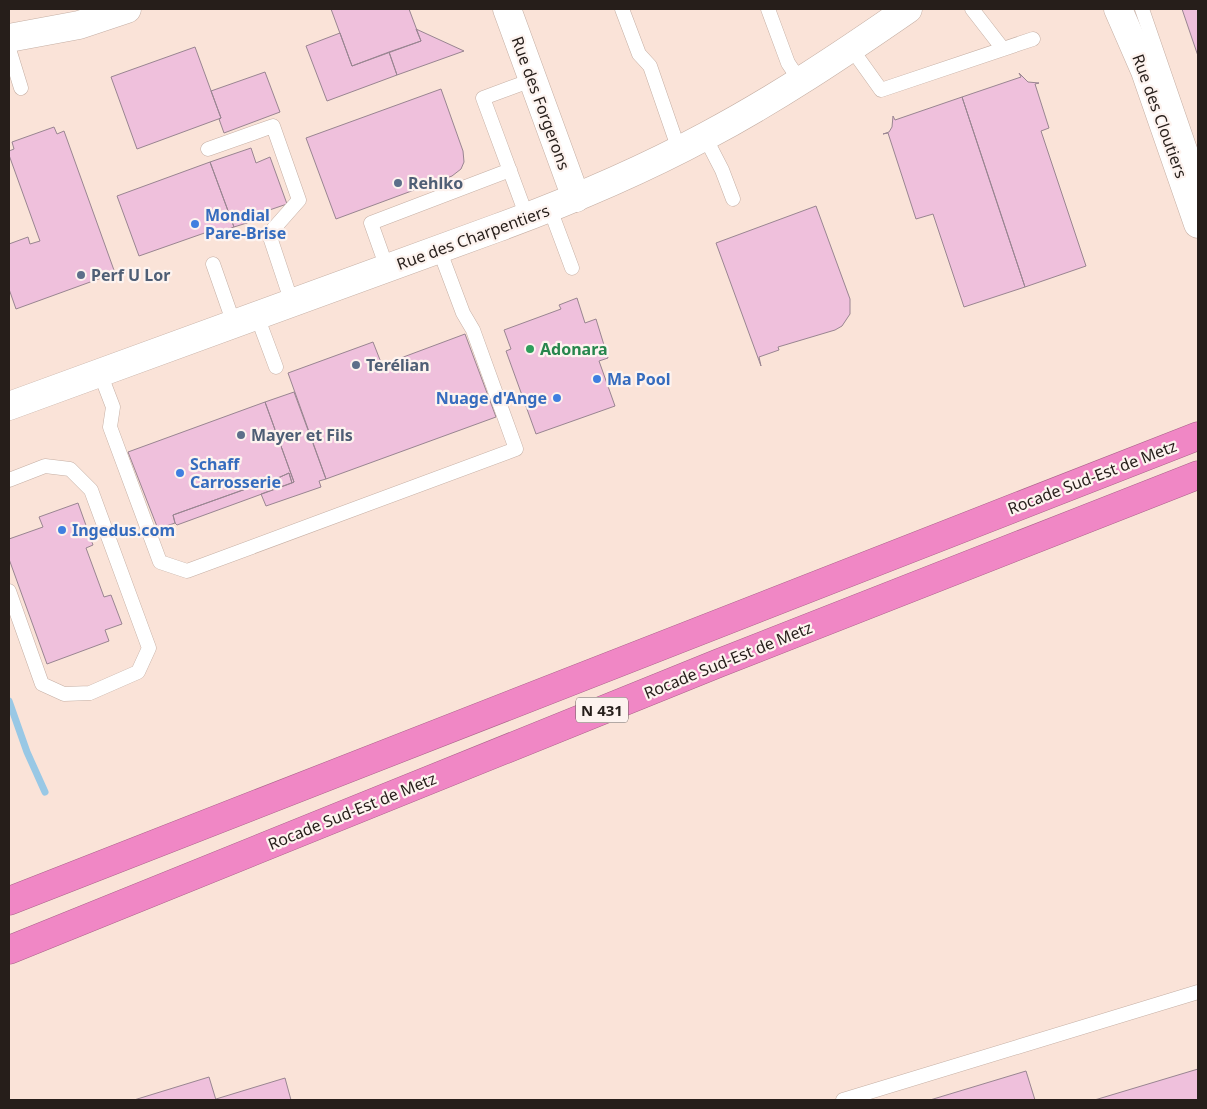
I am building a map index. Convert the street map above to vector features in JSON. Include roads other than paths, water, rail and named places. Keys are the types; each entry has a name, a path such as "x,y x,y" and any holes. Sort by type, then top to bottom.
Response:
{"highway":[{"name":"Rocade Sud-Est de Metz","path":"9,901 1198,436"},
{"name":"Rocade Sud-Est de Metz","path":"9,950 719,663 1198,475"},
{"path":"9,897 46,886"}],"street":[{"path":"9,38 79,25 127,9"},
{"name":"Rue des Forgerons","path":"507,9 576,198"},
{"name":"Rue des Charpentiers","path":"9,406 576,198 705,137 800,81 908,9"},
{"name":"Rue des Cloutiers","path":"1118,9 1145,71 1198,224"}],"lane":[{"path":"622,9 639,54 650,66 679,150"},
{"path":"768,9 788,63 800,81"},
{"path":"972,9 1003,49"},
{"name":"Rue des Cloutiers","path":"1142,9 1198,172"},
{"path":"851,48 881,90 1033,39"},
{"path":"9,49 20,88"},
{"path":"532,80 483,98 510,170 539,213 572,268"},
{"path":"208,149 273,126 299,200 269,234 292,303"},
{"path":"705,137 722,170 733,199"},
{"path":"387,268 371,222 510,170"},
{"path":"100,373 113,407 110,427 160,562 188,571 516,449 473,330 463,313 440,249"},
{"path":"213,264 276,367"},
{"path":"9,478 45,466 70,468 91,490 149,648 138,672 90,693 64,694 42,684 9,591"},
{"path":"843,1100 1198,992"}],"waterway":[{"path":"9,701 27,752 45,792"}],"place":[{"name":"Rehlko","path":"398,183"},
{"name":"Mondial Pare-Brise","path":"195,224"},
{"name":"Perf U Lor","path":"81,275"},
{"name":"Adonara","path":"530,349"},
{"name":"Terélian","path":"356,365"},
{"name":"Ma Pool","path":"597,379"},
{"name":"Nuage d'Ange","path":"557,398"},
{"name":"Mayer et Fils","path":"241,435"},
{"name":"Schaff Carrosserie","path":"180,473"},
{"name":"Ingedus.com","path":"62,530"}]}
